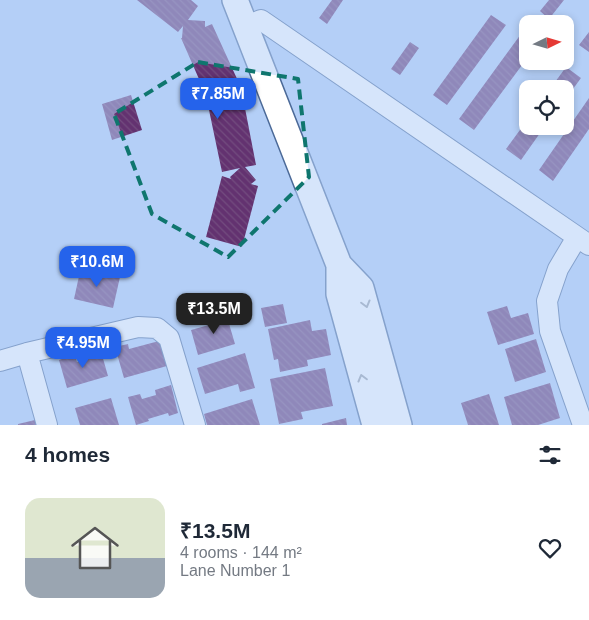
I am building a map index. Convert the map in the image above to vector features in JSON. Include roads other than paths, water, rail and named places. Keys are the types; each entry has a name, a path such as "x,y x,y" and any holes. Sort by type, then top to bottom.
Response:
{"main road":[{"path":"235,0 339,265 339,294 375,425"},
{"path":"339,265 361,288 399,425"}],"street":[{"path":"246,26 261,20 583,241 558,269 548,301 550,331 583,425"},
{"path":"0,361 138,327 157,328 169,338 195,425"},
{"path":"27,353 47,425"}]}
